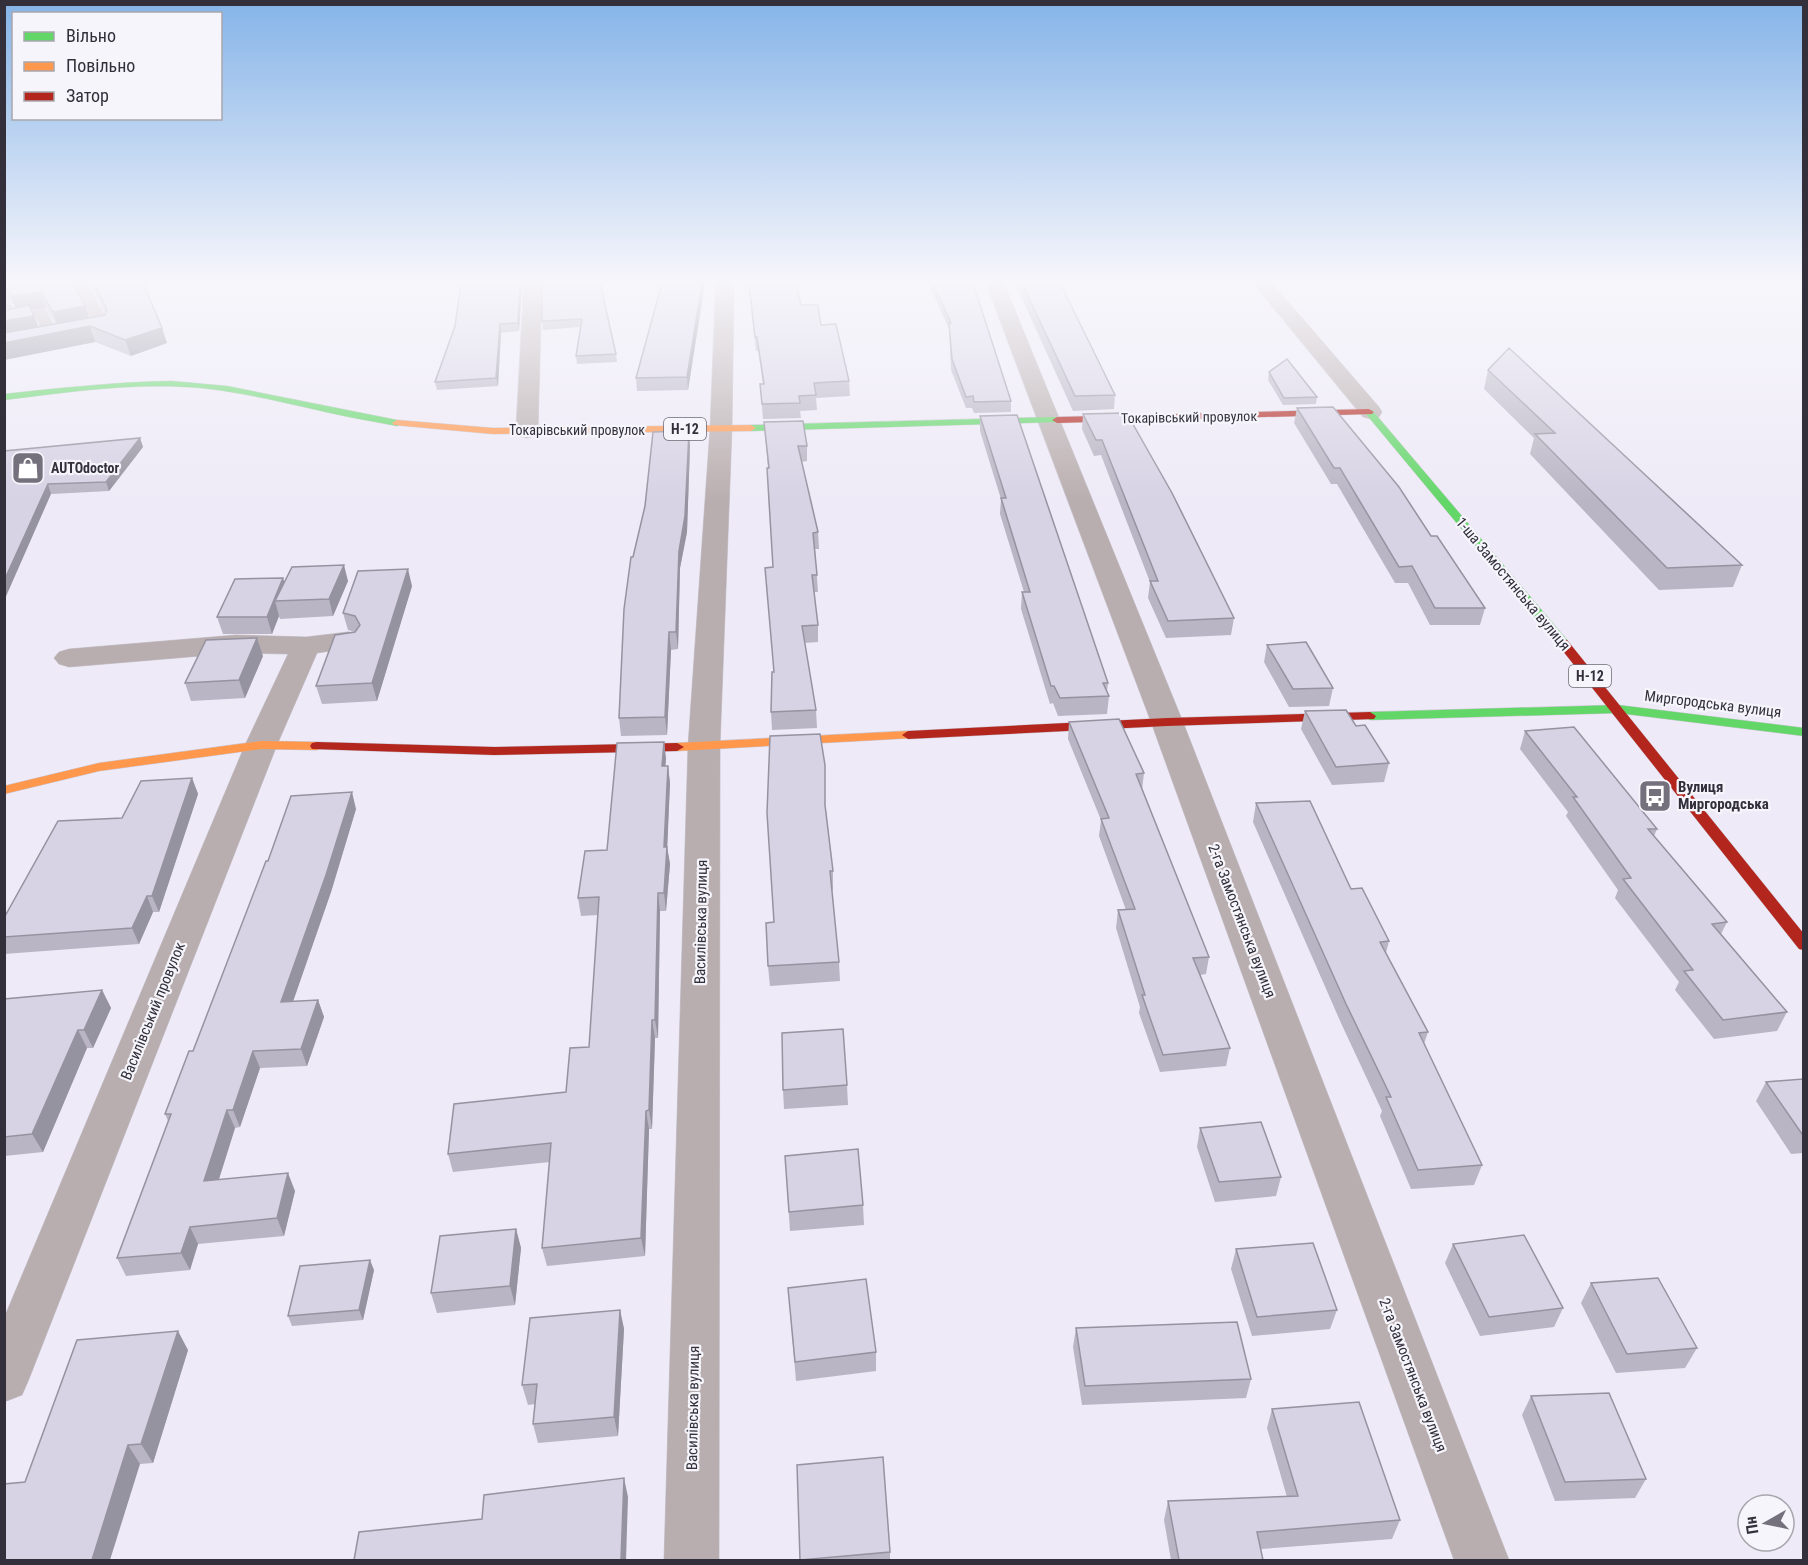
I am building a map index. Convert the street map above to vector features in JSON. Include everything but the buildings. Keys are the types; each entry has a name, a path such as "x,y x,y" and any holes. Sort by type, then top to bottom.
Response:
{"main road":[{"name":"Токарівський провулок","path":"4,397 108,385 165,384 225,389 394,423 527,431 721,429 1371,412"},
{"name":"1-ша Замостянська вулиця","path":"1371,412 1618,709 1803,945"},
{"name":"Миргородська вулиця","path":"4,790 99,767 261,745 494,750 704,746 1167,722 1618,709 1803,732"}],"street":[{"path":"527,431 530,356"},
{"name":"Василівська вулиця","path":"691,1560 704,746 723,356"},
{"name":"2-га Замостянська вулиця","path":"1022,356 1167,722 1482,1560"},
{"name":"1-ша Замостянська вулиця","path":"1324,356 1371,412"},
{"path":"69,658 236,644 306,646 349,641"},
{"name":"Василівський провулок","path":"4,1379 261,745 306,646"}],"traffic: fast":[{"path":"4,397 88,388 171,384 227,389 397,423"},
{"path":"1369,412 1563,643"},
{"path":"751,428 1057,420"},
{"path":"1370,716 1618,709 1804,732"}],"traffic: slow":[{"path":"397,423 493,431 751,428"},
{"path":"677,747 908,735"},
{"path":"4,790 99,767 261,745 317,746"}],"traffic: jam":[{"path":"1057,420 1369,412"},
{"path":"1563,643 1804,945"},
{"path":"908,735 1167,722 1370,716"},
{"path":"317,746 494,751 677,747"}],"place":[{"name":"AUTOdoctor","path":"28,468"},
{"name":"Вулиця Миргородська","path":"1655,796"}]}
